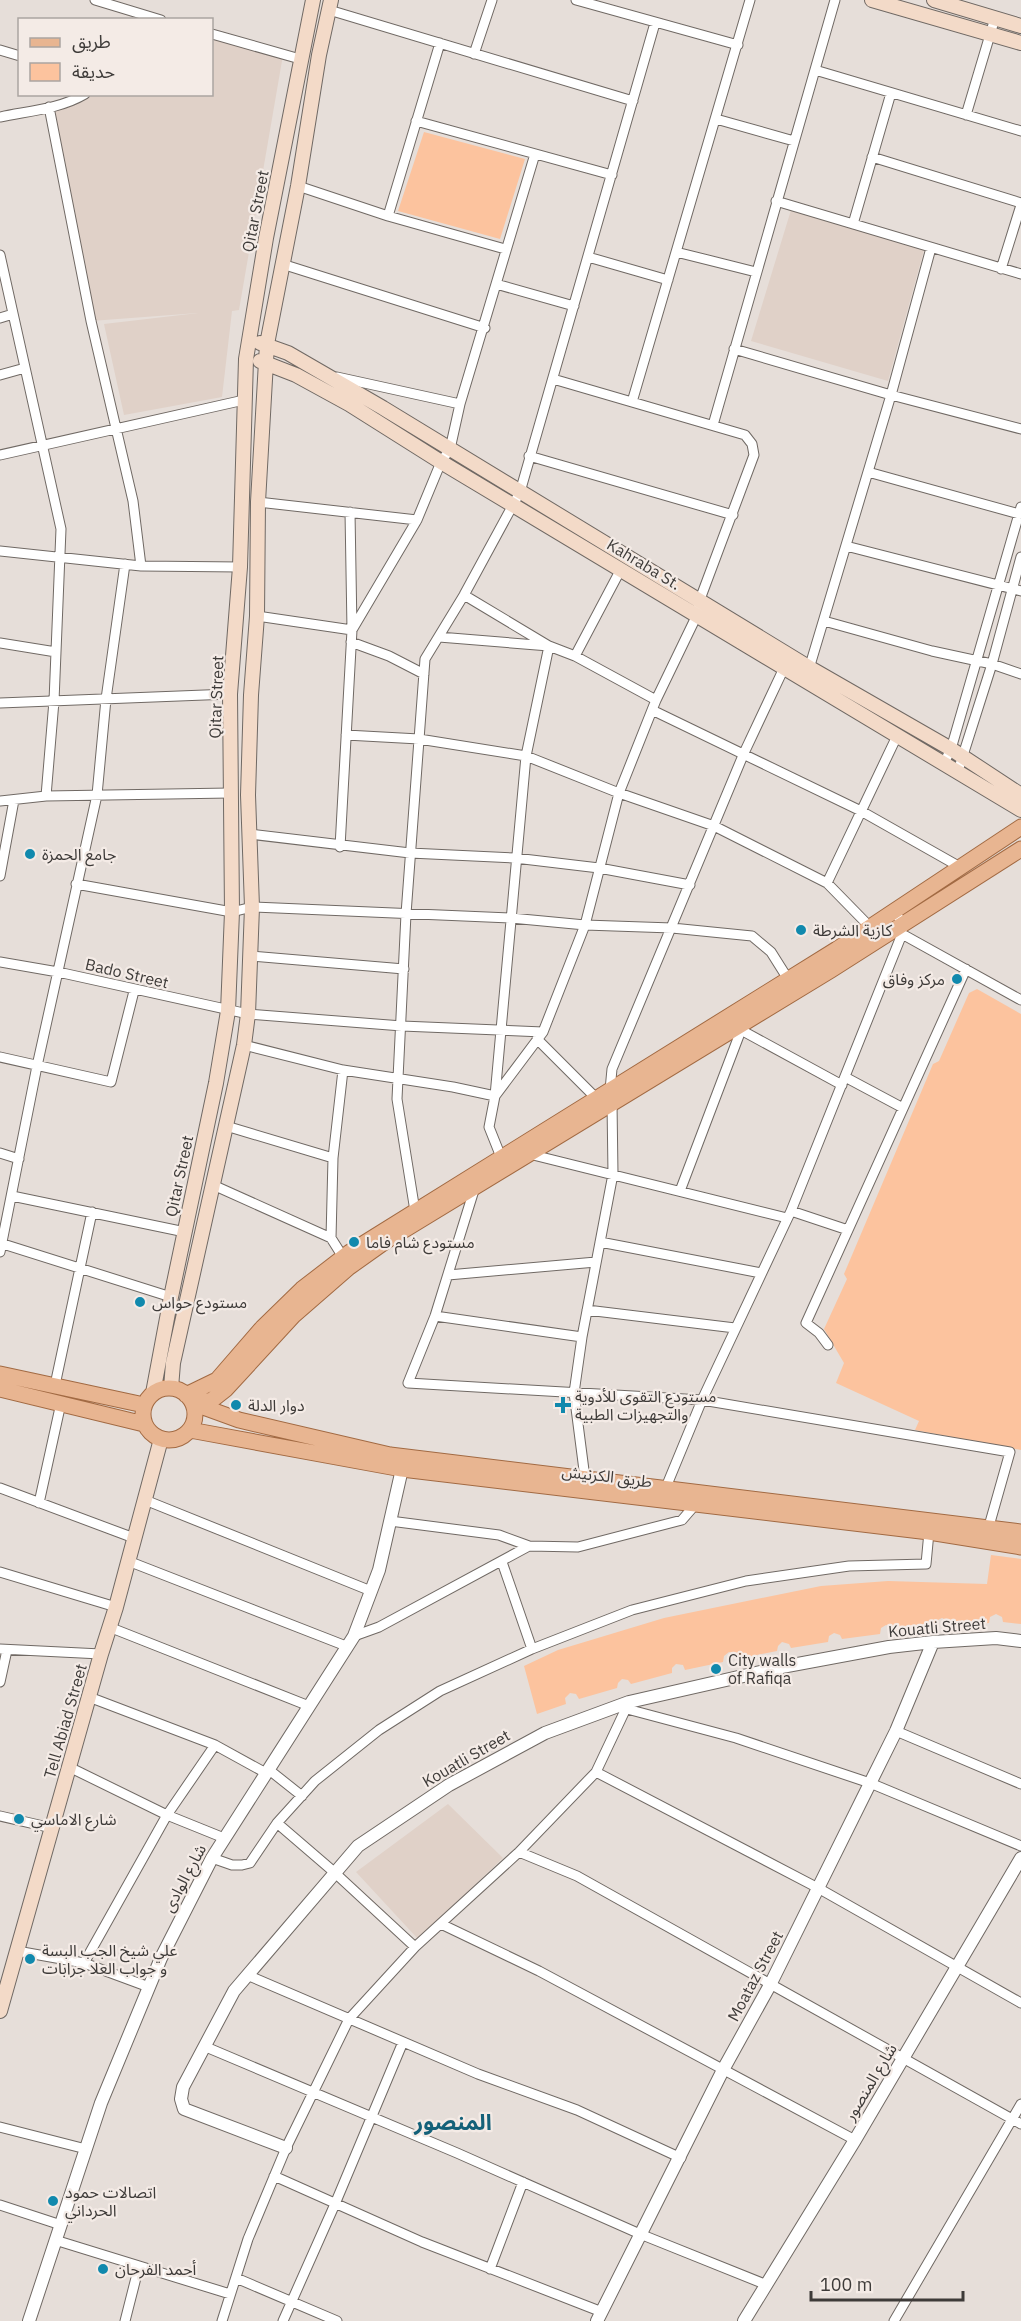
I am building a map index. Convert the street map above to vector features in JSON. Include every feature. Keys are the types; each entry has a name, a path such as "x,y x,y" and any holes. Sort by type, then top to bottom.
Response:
{"main road":[{"name":"Qitar Street","path":"149,1399 216,1083 228,1011 232,912 230,694 240,567 246,359 266,238 313,0"},
{"path":"872,0 1021,43"},
{"path":"934,0 1021,26"},
{"name":"Qitar Street","path":"171,1388 175,1353 244,1045 248,1014 252,907 249,834 251,695 257,616 258,502 267,344 330,5"},
{"path":"280,167 300,170"},
{"path":"266,238 286,240"},
{"name":"Kahraba St.","path":"249,341 267,344 325,374 450,449 698,608 784,668 807,674 951,749 1021,795"},
{"name":"Kahraba St.","path":"246,359 267,363 296,375 348,404 621,569 698,608 807,674 897,736 1021,810"},
{"path":"900,923 960,867 1021,827"},
{"path":"0,1374 149,1399 171,1388 190,1399 212,1400 226,1389 294,1315 348,1268 386,1241 529,1154 611,1096 788,980 875,933 900,923 1021,849"},
{"path":"190,1399 217,1380 263,1327 302,1289 343,1257 596,1098 611,1096 742,1026 875,933"},
{"path":"200,1156 218,1160"},
{"path":"0,1389 144,1424"},
{"path":"149,1399 143,1411 144,1424 153,1435 161,1439 177,1439 190,1430 195,1416 190,1399"},
{"name":"طريق الكرنيش","path":"190,1399 239,1420 390,1455 585,1478 663,1494 695,1505 929,1532 1021,1547"},
{"name":"طريق الكرنيش","path":"190,1430 402,1469 989,1526 1021,1532"},
{"name":"Tell Abiad Street","path":"0,2008 100,1654 116,1607 161,1439"}],"street":[{"path":"95,0 133,16"},
{"path":"474,54 492,0"},
{"path":"576,0 738,45"},
{"path":"632,402 750,0"},
{"path":"713,425 835,0"},
{"path":"330,5 474,54 633,101"},
{"path":"966,115 995,18"},
{"path":"415,1211 398,1099 406,914 425,659 520,492 656,23"},
{"path":"213,34 300,59"},
{"path":"388,216 440,43"},
{"path":"0,50 18,55"},
{"path":"815,70 1021,131"},
{"path":"853,224 891,93"},
{"path":"0,117 49,107 76,100 82,96"},
{"path":"49,107 91,321 133,501 141,566"},
{"path":"716,119 794,141"},
{"path":"416,121 612,175"},
{"path":"351,630 417,520 441,462 450,449 460,404 485,328 505,249 535,154"},
{"path":"872,157 1021,204 1002,269"},
{"path":"298,186 388,216 505,249"},
{"path":"776,201 1021,274"},
{"path":"807,674 891,395 932,248"},
{"path":"676,252 756,273"},
{"path":"0,255 61,530 54,701 46,796"},
{"path":"588,257 668,280"},
{"path":"282,264 485,328"},
{"path":"496,284 574,306"},
{"path":"0,318 13,314"},
{"path":"734,349 891,395 1021,429"},
{"path":"0,375 25,368"},
{"path":"325,374 460,404"},
{"path":"495,1096 540,1036 585,925 619,793 654,705 698,608 754,454 752,444 745,435 553,379"},
{"path":"0,455 244,400"},
{"path":"529,456 733,515"},
{"path":"868,472 1020,511 951,749 944,763"},
{"path":"258,502 417,520"},
{"path":"340,847 351,642 350,512"},
{"path":"846,546 1017,590"},
{"path":"0,551 141,566 240,567"},
{"path":"958,771 1017,590 1021,557"},
{"path":"125,564 106,699 97,795 37,1066 1,1246 81,1268 171,1297"},
{"path":"575,656 621,569"},
{"path":"464,594 549,646 575,656 654,705 861,811 960,867"},
{"path":"257,616 351,630"},
{"path":"824,621 932,651 992,664 1021,674"},
{"path":"439,637 549,646"},
{"path":"351,642 389,656 424,674"},
{"path":"0,643 56,652"},
{"path":"501,1157 489,1127 495,1096 526,756 549,646"},
{"path":"585,1478 574,1393 582,1337 613,1174 612,1069 744,753 784,668"},
{"path":"0,703 230,694"},
{"path":"346,735 419,739 526,756 619,793 714,826 827,883 875,933"},
{"path":"827,883 897,736"},
{"path":"0,801 46,796 230,793"},
{"path":"0,876 14,800"},
{"path":"249,834 410,854 515,858 599,868 690,885"},
{"path":"76,884 232,912 252,907 511,918 585,925 672,928 752,936 771,952 788,980"},
{"path":"663,1494 702,1400 789,1215 844,1081 900,923 966,969 1021,1000"},
{"path":"251,956 404,969"},
{"name":"Bado Street","path":"0,962 58,972 134,991 248,1014 501,1031 540,1036"},
{"path":"828,1346 819,1333 806,1323 966,969"},
{"path":"0,1057 111,1082 134,991"},
{"path":"680,1191 742,1026 844,1081 903,1108"},
{"path":"540,1036 596,1098"},
{"path":"244,1045 344,1070 495,1096"},
{"path":"343,1257 332,1238 333,1158 344,1070"},
{"path":"226,1125 333,1158"},
{"path":"0,1153 19,1159"},
{"path":"529,1154 848,1230"},
{"path":"213,1185 332,1238"},
{"path":"475,1187 435,1316 408,1383 702,1400 1010,1452 989,1526"},
{"path":"12,1196 184,1232"},
{"path":"55,1385 92,1212"},
{"path":"600,1242 761,1273"},
{"path":"448,1275 596,1262"},
{"path":"587,1310 735,1328"},
{"path":"435,1316 582,1337"},
{"path":"39,1503 61,1403"},
{"name":"شارع الوادى","path":"29,2321 101,2103 149,1987 196,1886 212,1858 350,1641 379,1570 402,1469"},
{"path":"0,1488 134,1538"},
{"path":"145,1500 371,1591"},
{"path":"390,1521 498,1535 530,1546 578,1547 682,1520 695,1505"},
{"path":"212,1858 232,1864 250,1863 277,1823 315,1781 379,1730 440,1691 532,1649 633,1610 746,1581 849,1566 926,1564 929,1532"},
{"path":"128,1561 350,1641 530,1546"},
{"path":"502,1562 532,1649"},
{"path":"0,1572 116,1607"},
{"path":"110,1627 309,1706"},
{"name":"Kouatli Street","path":"286,2148 184,2109 181,2099 183,2087 234,1991 358,1846 449,1785 545,1733 628,1706 787,1666 889,1647 996,1638 1021,1641"},
{"name":"Moataz Street","path":"599,2317 681,2158 724,2068 770,1985 896,1731 933,1642"},
{"path":"0,1682 3,1649 100,1654"},
{"path":"89,1697 215,1745 267,1771 302,1796"},
{"path":"222,2321 248,2239 274,2176 349,2019 415,1947 519,1852 596,1772 628,1706 736,1738 870,1783 1021,1845"},
{"path":"896,1731 1021,1784"},
{"path":"84,1963 167,1815 215,1745"},
{"path":"69,1767 167,1815 224,1838"},
{"path":"596,1772 818,1888 1021,2003"},
{"path":"0,1816 52,1828"},
{"path":"277,1823 415,1947"},
{"path":"519,1852 577,1876 1017,2122"},
{"name":"شارع المنصور","path":"744,2321 855,2140 1021,1858"},
{"path":"441,1924 524,1963 855,2140"},
{"path":"17,1952 84,1963 149,1987"},
{"path":"247,1975 478,2074 577,2110 681,2158"},
{"path":"283,2321 404,2042"},
{"path":"206,2047 522,2181 640,2234 767,2285"},
{"path":"894,2321 1017,2122 1021,2104"},
{"path":"0,2127 86,2149"},
{"path":"274,2176 599,2317"},
{"path":"490,2269 522,2181"},
{"path":"0,2205 61,2224"},
{"path":"55,2240 230,2294"},
{"path":"125,2321 140,2266"},
{"path":"236,2278 337,2321"}],"shaded area":[{"path":"213,34 283,55 239,310 232,311 222,397 124,415 104,324 198,313 91,321 49,107 82,96 213,96"},
{"path":"791,210 924,250 888,381 751,341"},
{"path":"448,1804 503,1858 418,1939 356,1872"}],"green space":[{"path":"424,132 525,159 500,239 398,211"},
{"path":"977,989 1021,1014 1021,1450 915,1430 919,1421 836,1383 844,1363 824,1329 847,1279 844,1274 933,1064 939,1061 969,993"},
{"path":"991,1555 1021,1559 1021,1624 1003,1622 1002,1617 996,1614 990,1617 989,1623 949,1626 948,1621 942,1618 936,1621 935,1627 894,1632 892,1627 886,1625 881,1628 880,1634 842,1639 840,1635 834,1633 829,1636 828,1642 791,1648 789,1644 782,1642 777,1651 737,1659 735,1654 729,1652 724,1656 723,1662 685,1670 683,1665 676,1664 672,1668 672,1673 631,1684 628,1680 622,1679 617,1688 579,1699 576,1694 570,1693 565,1698 566,1704 537,1714 524,1666 558,1650 664,1618 821,1586 888,1581 987,1584"}],"place":[{"name":"جامع الحمزة","path":"30,854"},
{"name":"كازية الشرطة","path":"801,930"},
{"name":"مركز وفاق","path":"957,979"},
{"name":"مستودع شام فاما","path":"354,1242"},
{"name":"مستودع حواس","path":"140,1302"},
{"name":"دوار الدلة","path":"236,1405"},
{"name":"مستودع التقوى للأدوية والتجهيزات الطبية","path":"563,1405"},
{"name":"City walls of Rafiqa","path":"716,1669"},
{"name":"شارع الاماسي","path":"19,1819"},
{"name":"علي شيخ الجب البسة و جواب العلا جرابات","path":"30,1959"},
{"name":"اتصالات حمود الحرداني","path":"53,2201"},
{"name":"أحمد الفرحان","path":"103,2269"}],"district":[{"name":"المنصور","path":"453,2122"}]}
